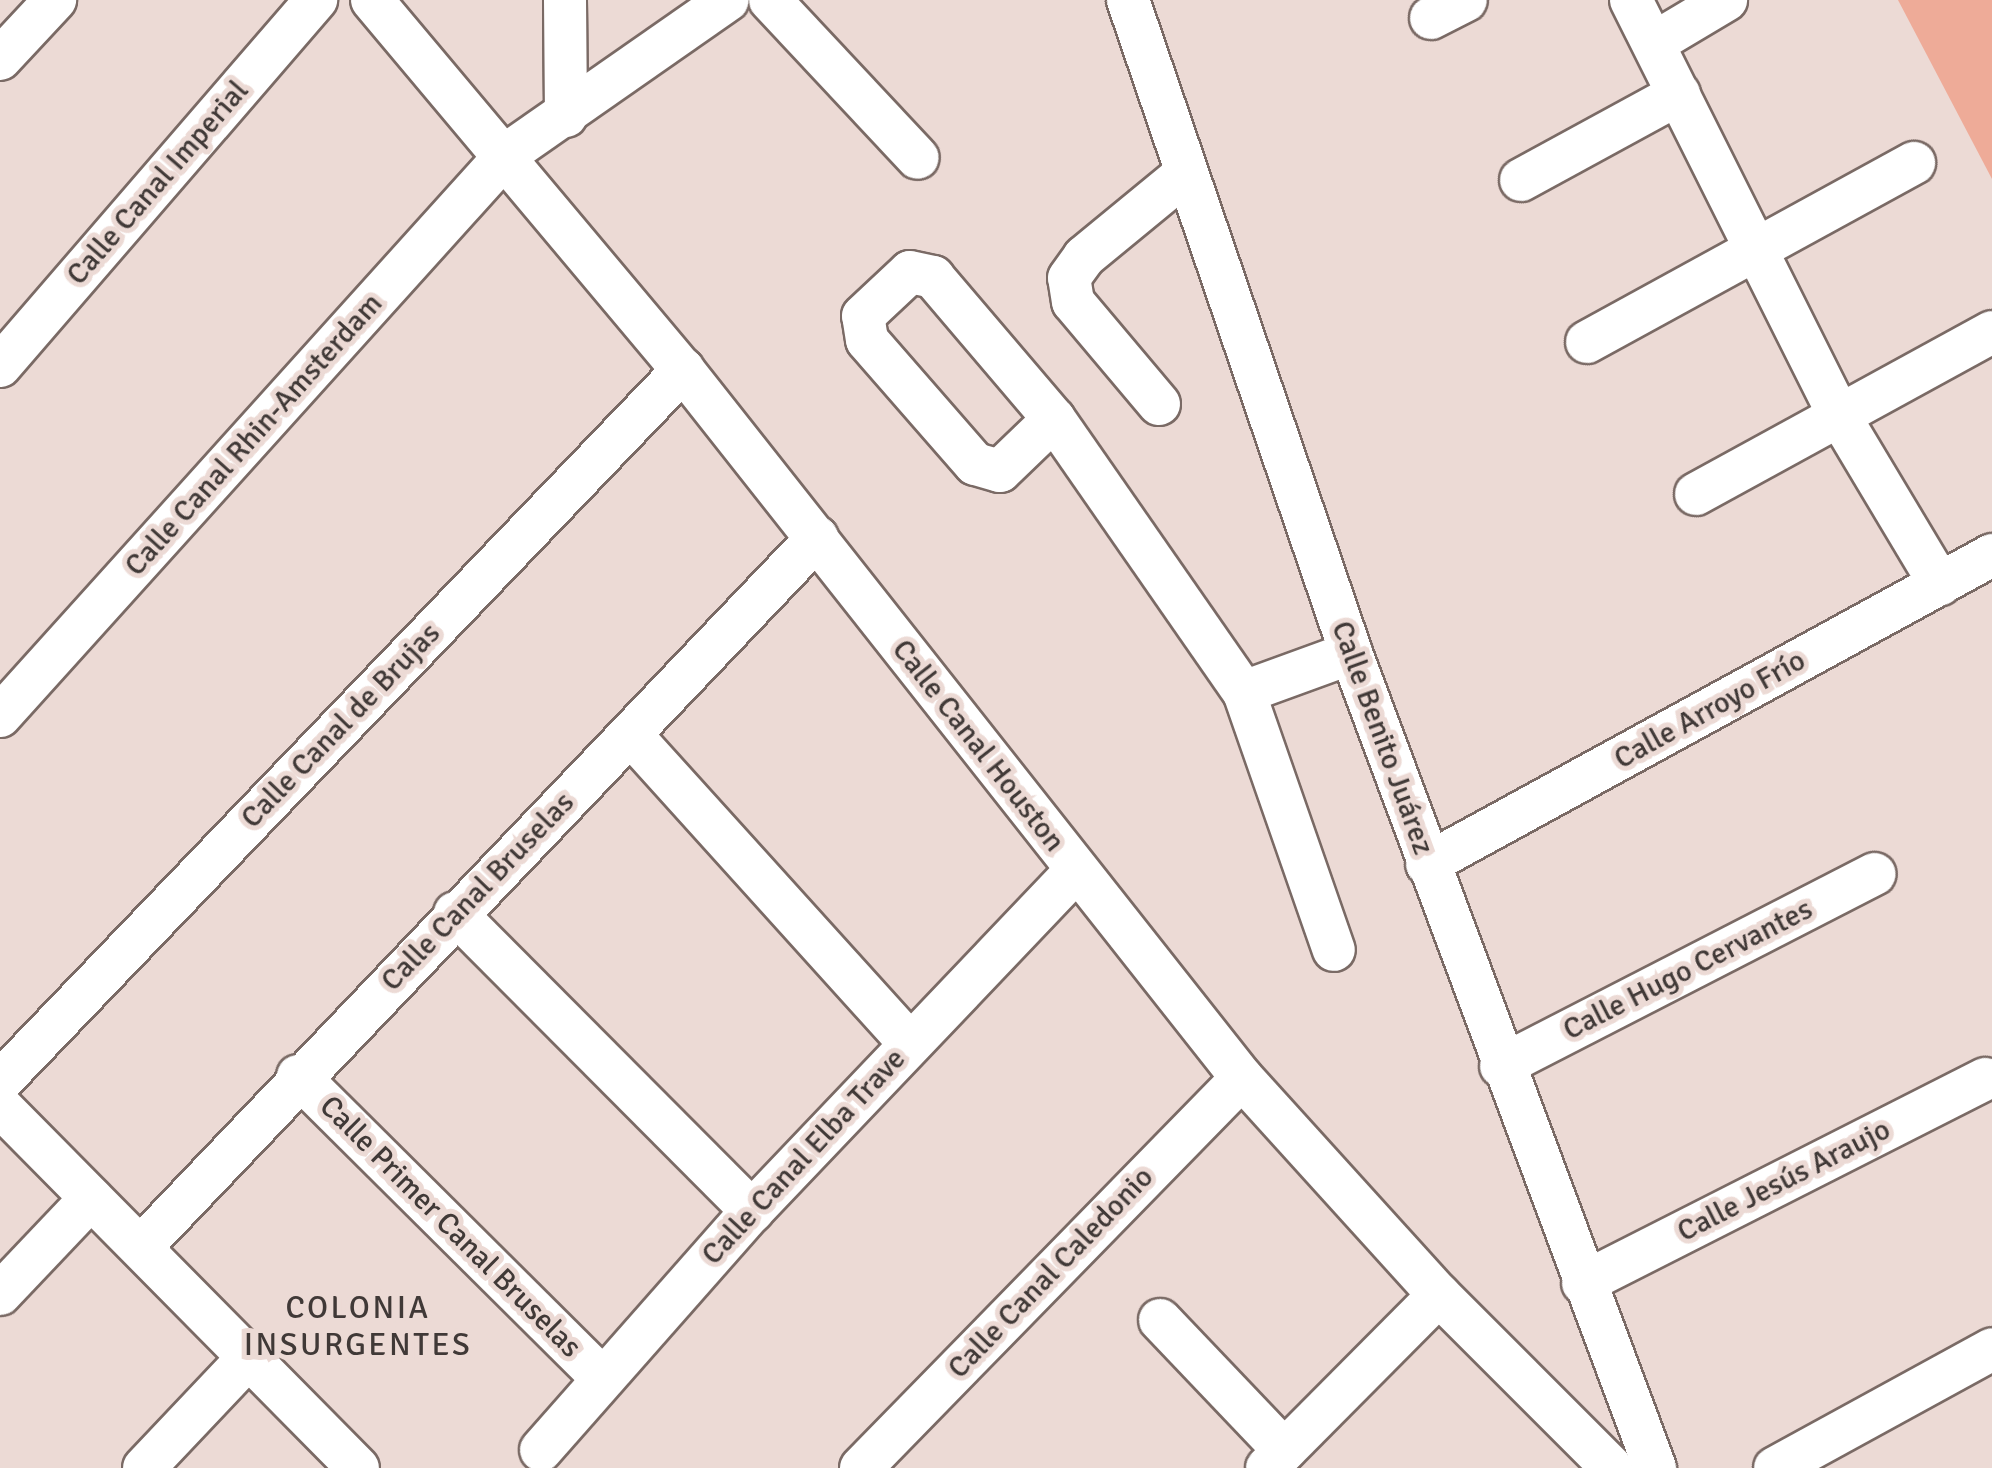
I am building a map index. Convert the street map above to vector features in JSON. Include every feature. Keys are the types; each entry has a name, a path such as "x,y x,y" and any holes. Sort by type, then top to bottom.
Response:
{"street":[{"path":"0,59 55,0"},
{"name":"Calle Canal Imperial","path":"0,366 316,0"},
{"name":"Calle Canal Houston","path":"372,0 508,154 683,370 1242,1078 1438,1295 1600,1464"},
{"path":"565,0 566,116"},
{"name":"Calle Canal Rhin-Amsterdam","path":"0,716 508,154 728,0"},
{"path":"770,0 918,158"},
{"name":"Calle Benito Juárez","path":"1128,0 1351,653 1501,1066 1655,1468"},
{"path":"1631,0 1840,417 1940,584"},
{"path":"1654,43 1726,0"},
{"path":"1521,180 1679,94"},
{"path":"1588,342 1757,254 1914,163"},
{"path":"1158,404 1073,302 1069,278 1084,257 1185,174"},
{"path":"1054,418 1000,471 975,464 867,340 863,316 910,272 932,277 1054,418 1244,692 1334,950"},
{"path":"1696,494 1992,332"},
{"name":"Calle Canal de Brujas","path":"0,1082 683,370"},
{"name":"Calle Canal Bruselas","path":"141,1248 298,1076 632,736 817,538"},
{"name":"Calle Arroyo Frío","path":"1427,864 1992,556"},
{"path":"1244,692 1351,653"},
{"path":"632,736 909,1042"},
{"name":"Calle Canal Elba Trave","path":"541,1450 909,1042 1076,872"},
{"name":"Calle Hugo Cervantes","path":"1501,1066 1874,874"},
{"path":"456,913 752,1212"},
{"name":"Calle Primer Canal Bruselas","path":"298,1076 602,1378"},
{"name":"Calle Canal Caledonio","path":"861,1468 1242,1078"},
{"name":"Calle Jesús Araujo","path":"1583,1283 1985,1079"},
{"path":"0,1106 246,1360 358,1468"},
{"path":"0,1294 92,1198"},
{"path":"1160,1320 1276,1459 1438,1295"},
{"path":"1775,1468 1992,1348"},
{"path":"144,1468 246,1360"}],"shaded area":[{"path":"1898,0 1992,0 1992,179"}],"district":[{"name":"COLONIA INSURGENTES","path":"358,1328"}]}
